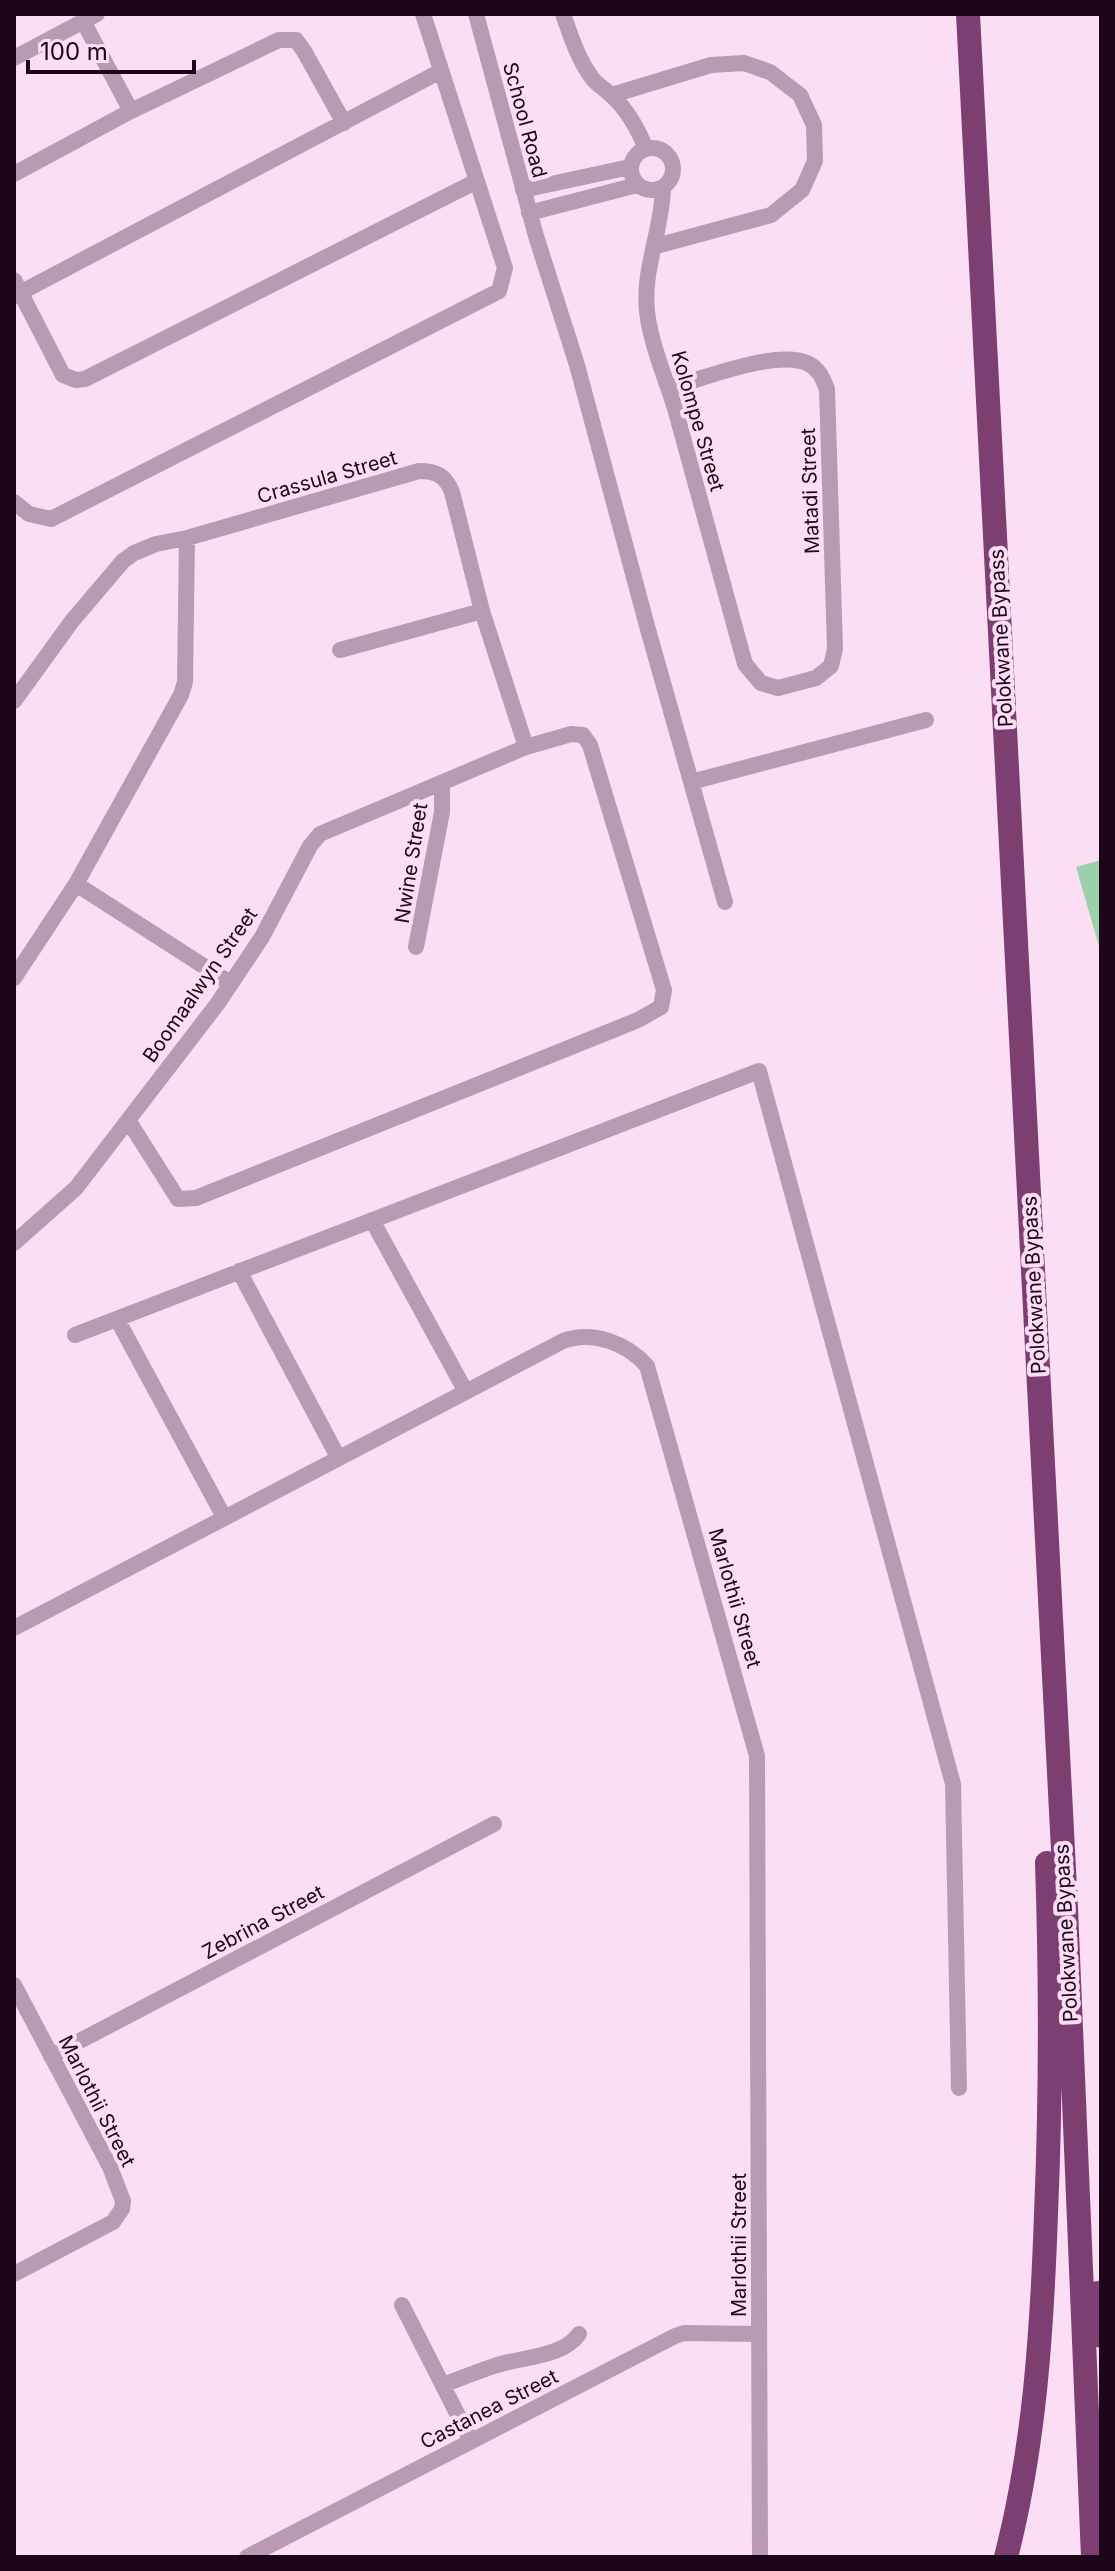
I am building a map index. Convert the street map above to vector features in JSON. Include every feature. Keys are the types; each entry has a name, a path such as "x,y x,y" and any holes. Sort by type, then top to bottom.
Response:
{"highway":[{"name":"Polokwane Bypass","path":"968,14 1066,1908 1093,2557"},
{"path":"1006,2557 1029,2437 1043,2318 1049,2126 1050,1945 1046,1782 1047,1768 1056,1750"},
{"path":"1066,1908 1101,2336"}],"street":[{"path":"14,502 29,514 51,519 499,291 505,268 423,14"},
{"name":"School Road","path":"476,14 529,213 577,365 725,902"},
{"path":"563,14 579,57 594,82 612,95 640,133 646,149"},
{"path":"14,58 90,18 131,111"},
{"path":"14,174 131,111 288,38 296,40 304,51 344,123"},
{"path":"612,95 711,65 744,63 770,72 800,95 814,125 815,161 802,190 779,210 771,215 656,246"},
{"path":"441,71 16,289 63,375 76,380 85,379 477,181"},
{"path":"646,149 663,151 672,162 672,177 663,188 650,191 637,185 630,167 636,154 646,149"},
{"path":"523,190 630,167"},
{"path":"529,213 637,185"},
{"name":"Kolompe Street","path":"663,188 656,246 646,277 647,318 745,664"},
{"name":"Matadi Street","path":"669,388 768,361 789,359 808,363 820,373 827,389 835,649 831,666 816,678 778,688 761,683 745,664"},
{"name":"Crassula Street","path":"14,701 72,621 123,561 134,553 156,544 187,538 419,471 434,471 447,480 452,492 482,611 526,747"},
{"path":"14,978 76,884 181,695 185,682 187,538"},
{"path":"340,650 482,611"},
{"path":"691,782 926,720"},
{"name":"Boomaalwyn Street","path":"14,1243 76,1188 128,1120 218,1003 262,937 310,846 320,834 526,747 571,734 583,735 590,745 664,990 661,1007 638,1020 196,1198 178,1199 128,1120"},
{"name":"Nwine Street","path":"416,947 442,812 442,785"},
{"path":"76,884 230,983"},
{"path":"75,1335 759,1071 953,1784 959,2088"},
{"path":"372,1220 466,1392"},
{"path":"239,1271 338,1457"},
{"path":"117,1319 224,1517"},
{"name":"Marlothii Street","path":"14,1628 563,1341 582,1335 598,1337 630,1352 647,1366 757,1756 760,2557"},
{"name":"Zebrina Street","path":"51,2056 494,1824"},
{"name":"Marlothii Street","path":"14,1985 110,2167 123,2201 118,2217 103,2229 14,2274"},
{"path":"402,2305 471,2441"},
{"name":"Castanea Street","path":"247,2557 675,2336 684,2333 759,2334"},
{"path":"443,2385 484,2369 569,2345 579,2334"}],"green space":[{"path":"1101,860 1101,953 1076,867"}]}
